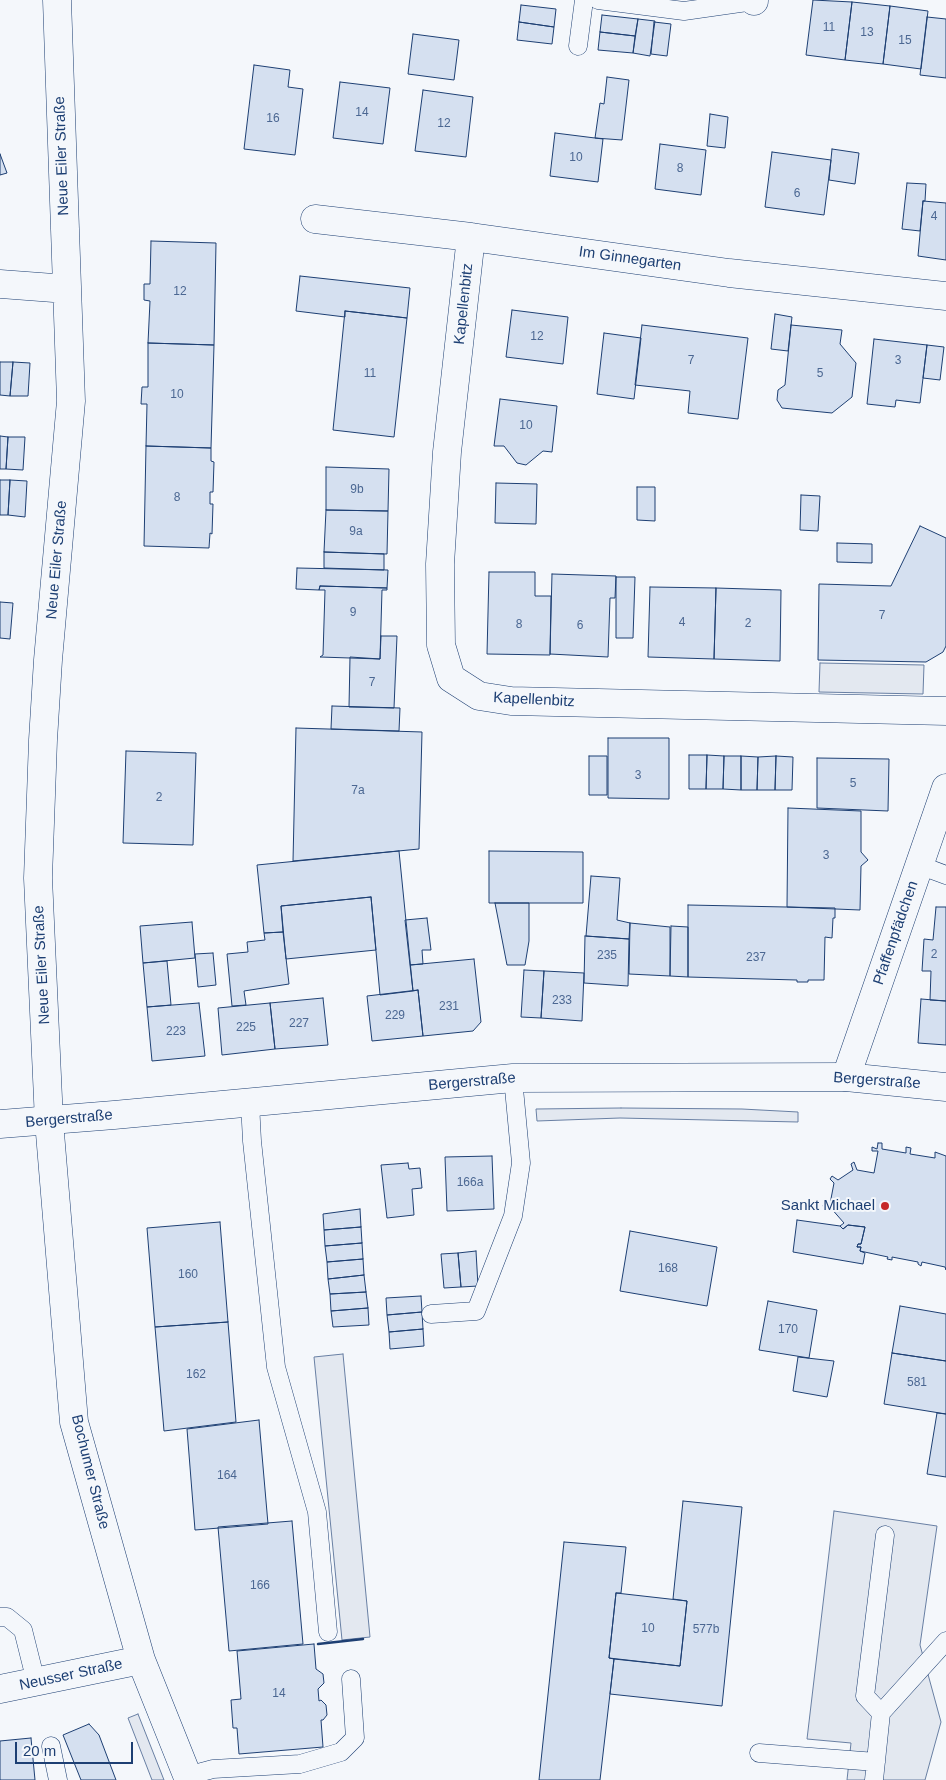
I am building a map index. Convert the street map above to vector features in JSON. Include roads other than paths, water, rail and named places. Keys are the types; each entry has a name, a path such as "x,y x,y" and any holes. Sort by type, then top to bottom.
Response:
{"street":[{"name":"Neue Eiler Straße","path":"49,1121 38,878 47,669 71,401 57,0"},
{"name":"Im Ginnegarten","path":"315,219 471,237 729,273 946,296"},
{"name":"Kapellenbitz","path":"471,237 447,452 440,564 442,645 451,678 479,696 511,701 946,711"},
{"path":"0,284 67,289"},
{"name":"Pfaffenpfädchen","path":"846,1077 946,788"},
{"name":"Bergerstraße","path":"0,1124 512,1078 846,1077 946,1087"},
{"name":"Bochumer Straße","path":"49,1121 74,1422 141,1660 188,1778"},
{"name":"Neusser Straße","path":"0,1689 141,1660"}],"lane":[{"path":"578,46 584,0"},
{"path":"598,0 684,11 754,0"},
{"path":"919,865 946,875"},
{"path":"431,1314 476,1311 513,1216 521,1163 512,1078"},
{"path":"250,1102 252,1141 276,1367 317,1512 328,1632"},
{"path":"880,1713 865,1696 885,1535"},
{"path":"0,1617 7,1617 23,1630 36,1682"},
{"path":"874,1780 880,1713 946,1641"},
{"path":"188,1778 213,1768 300,1764 341,1752 355,1738 351,1679"},
{"path":"51,1746 58,1780"},
{"path":"759,1754 876,1762"}],"place":[{"name":"Sankt Michael","path":"885,1206"}]}
